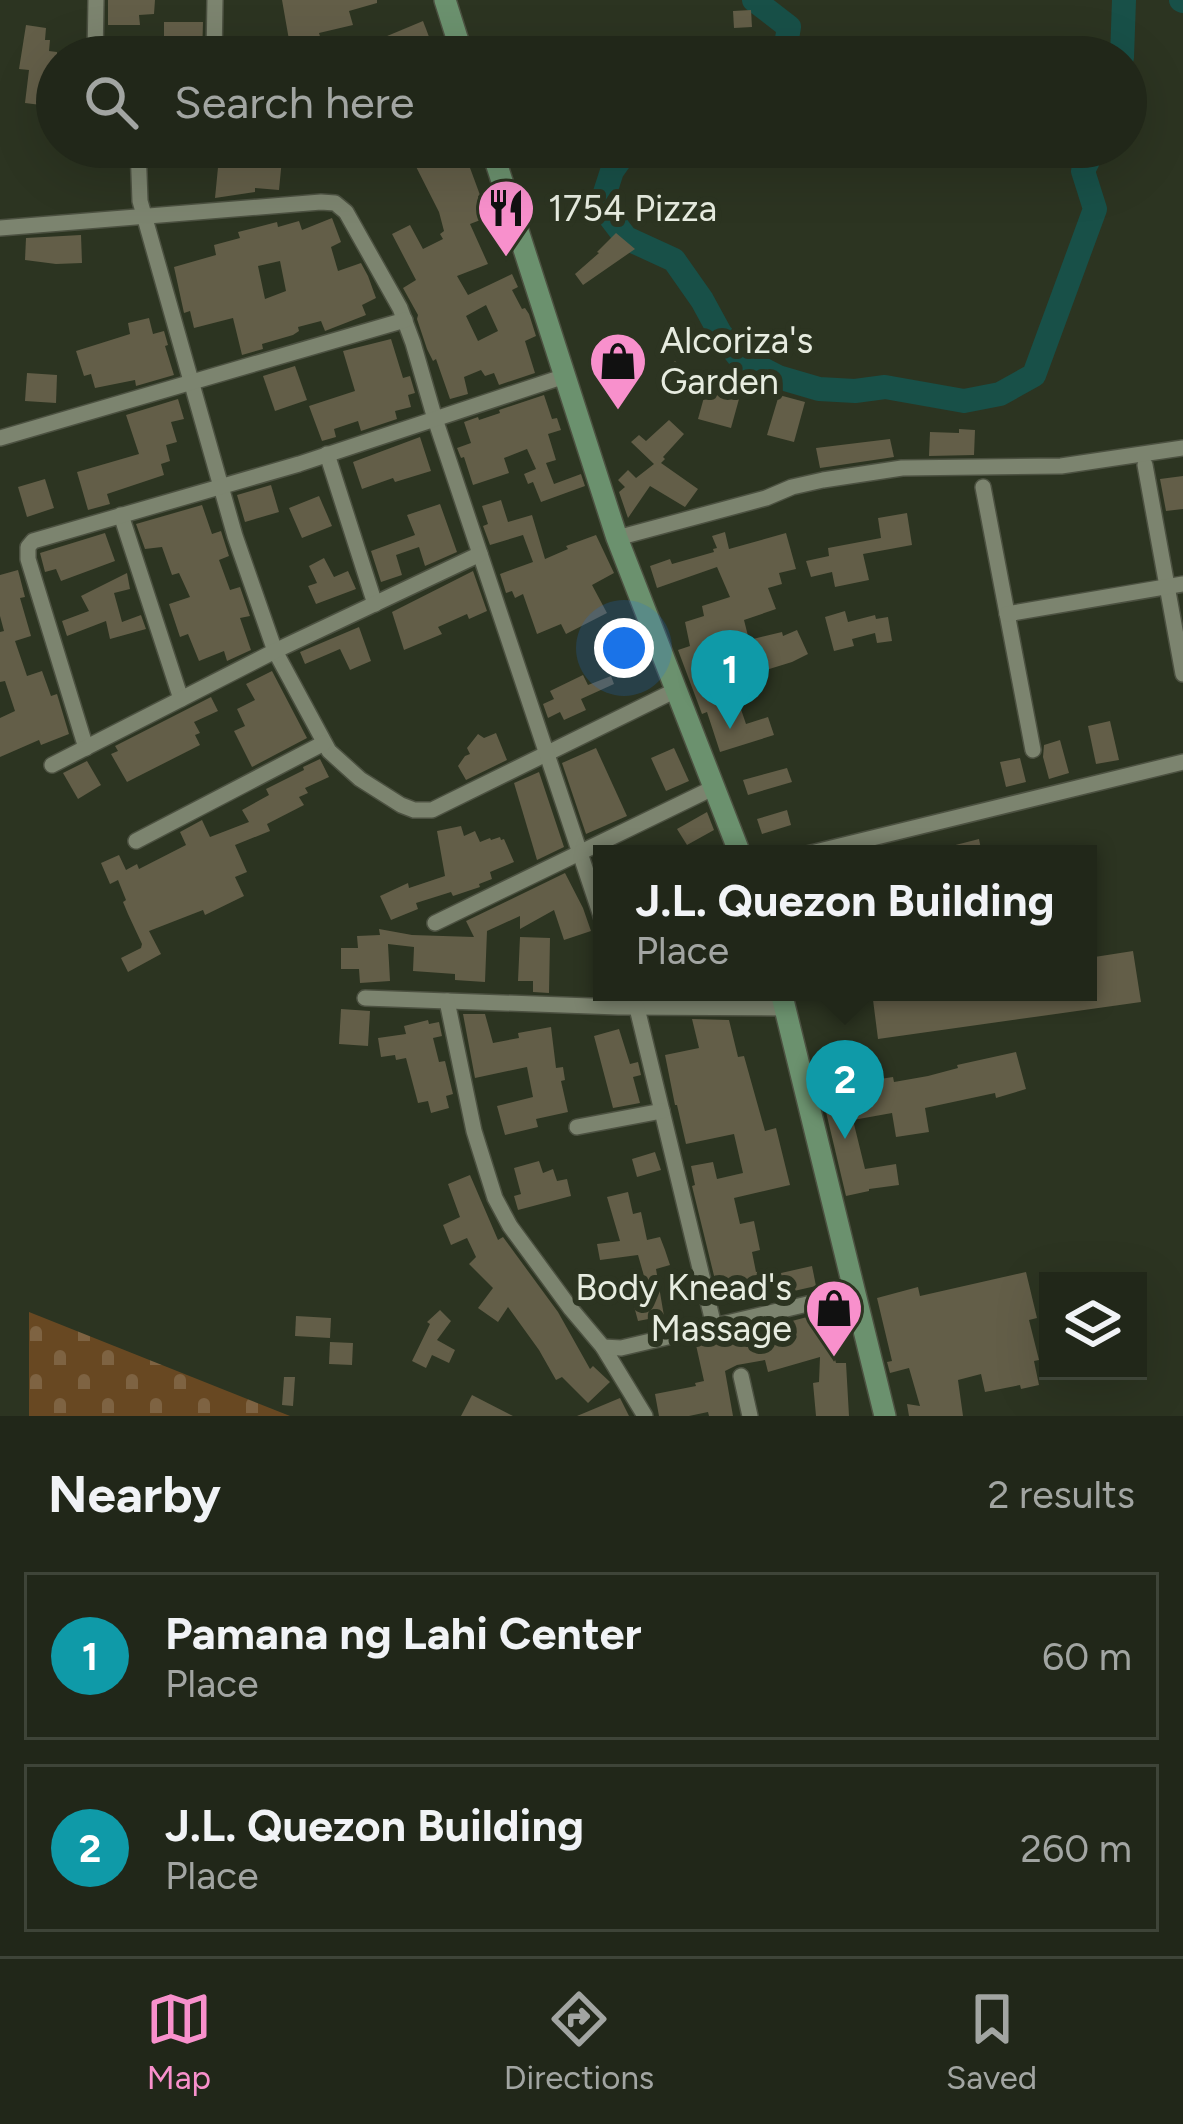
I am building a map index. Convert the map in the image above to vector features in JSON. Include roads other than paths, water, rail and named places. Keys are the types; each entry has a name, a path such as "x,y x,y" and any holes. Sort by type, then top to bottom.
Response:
{"main road":[{"path":"445,0 456,36"},
{"path":"498,168 617,538 737,845"},
{"path":"783,1001 885,1416"}],"street":[{"path":"95,36 96,0"},
{"path":"214,36 215,0"},
{"path":"138,168 145,216 220,486 275,651 329,752 360,779 419,811 443,806 676,691"},
{"path":"0,228 321,202 335,203 352,220 405,320 593,893"},
{"path":"0,438 405,320"},
{"path":"86,748 27,550 30,544 565,376"},
{"path":"617,538 823,479 902,467 1061,466 1183,448"},
{"path":"327,454 375,604"},
{"path":"1144,465 1175,585 1183,674"},
{"path":"983,487 1033,750"},
{"path":"121,515 181,699"},
{"path":"52,765 275,651 480,554"},
{"path":"1007,614 1175,585"},
{"path":"136,842 324,743"},
{"path":"845,845 1183,762"},
{"path":"596,845 716,787"},
{"path":"435,923 593,846"},
{"path":"364,998 708,1001"},
{"path":"447,1001 473,1130 495,1198 571,1309 603,1347 645,1416"},
{"path":"633,1002 714,1326"},
{"path":"577,1127 662,1111"},
{"path":"603,1347 621,1348 854,1293"},
{"path":"741,1376 750,1416"}],"waterway":[{"path":"754,0 789,27 787,36"},
{"path":"1123,36 1124,0"},
{"path":"614,168 601,205 626,238 674,260 739,357 778,377 819,389 885,387 964,401 1000,394 1034,375 1095,209 1084,168"}],"place":[{"name":"1754 Pizza","path":"506,259"},
{"name":"Alcoriza's Garden","path":"618,412"},
{"name":"Pamana ng Lahi Center","path":"730,729"},
{"name":"J.L. Quezon Building","path":"845,1139"},
{"name":"Body Knead's Massage","path":"834,1359"}]}
